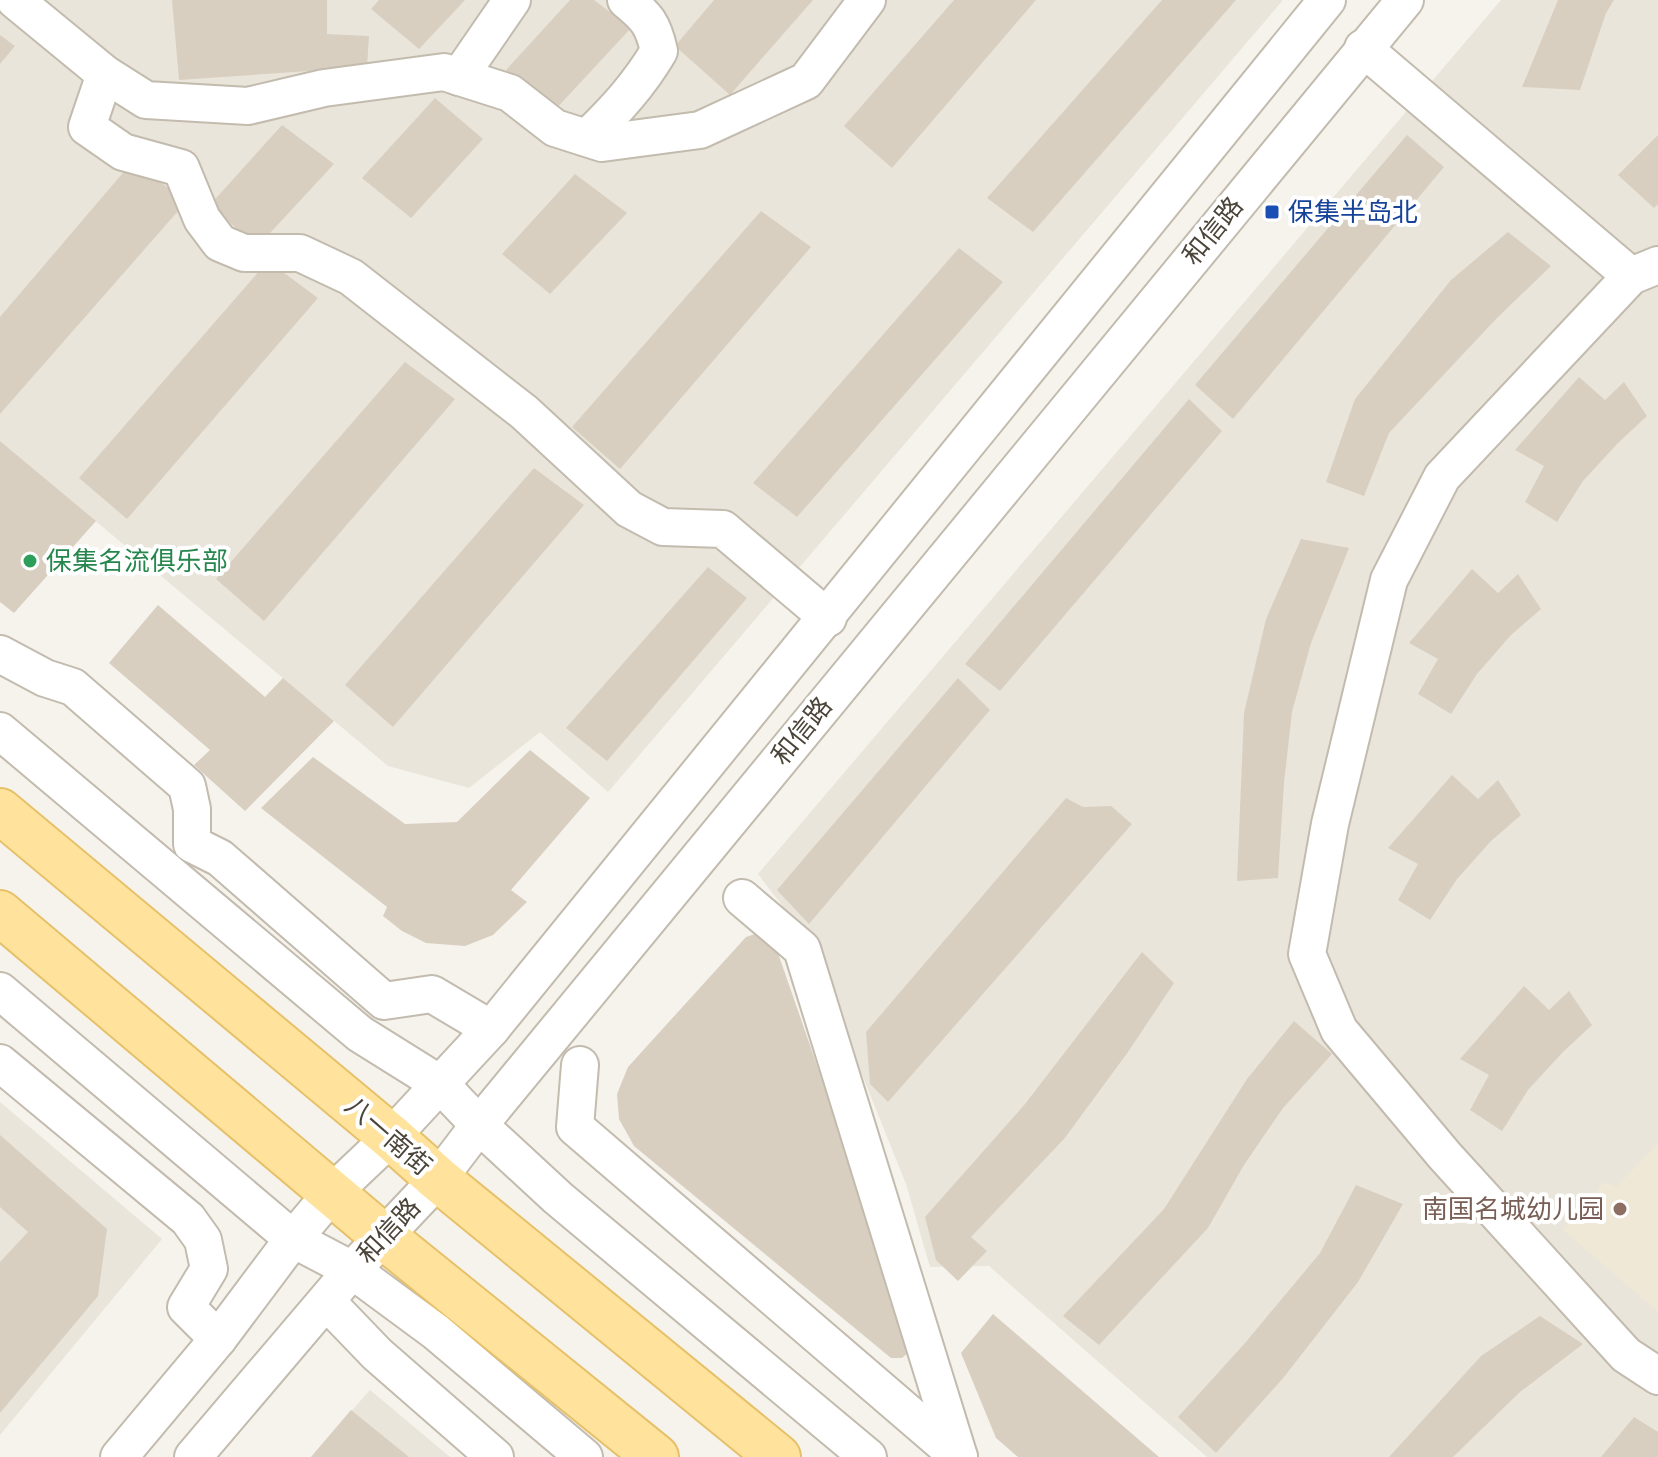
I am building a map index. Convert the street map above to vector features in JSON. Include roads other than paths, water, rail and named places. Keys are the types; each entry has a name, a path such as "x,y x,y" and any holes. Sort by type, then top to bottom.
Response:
{"main road":[{"name":"八一南街","path":"0,811 438,1179 778,1457"},
{"path":"0,913 384,1237 656,1457"}],"street":[{"path":"15,0 105,74 146,100 248,106 324,88 444,72 510,93 555,128 602,143 700,130 806,81 867,0"},
{"path":"459,77 512,0"},
{"path":"587,138 620,107 659,51 647,17 626,0"},
{"name":"和信路","path":"119,1457 218,1339 293,1239 332,1193 391,1137 491,1029 1327,0"},
{"name":"和信路","path":"193,1457 352,1270 438,1179 479,1125 1405,0"},
{"path":"1363,48 1644,270 1442,477 1389,580 1330,824 1307,954 1339,1030 1445,1156 1626,1355 1658,1376"},
{"path":"105,74 87,127 123,152 181,168 202,219 220,243 244,253 300,253 351,277 524,412 629,509 663,527 723,529 828,618"},
{"path":"0,654 45,678 73,687 187,786 192,809 192,844 220,858 384,1001 432,994 491,1029"},
{"path":"0,731 360,1034 440,1084 558,1198 868,1457"},
{"path":"742,898 802,949 959,1457"},
{"path":"0,991 293,1239 352,1270 436,1332 584,1457"},
{"path":"0,1063 188,1219 203,1240 209,1269 186,1307 218,1339"},
{"path":"580,1065 575,1127 959,1457"},
{"path":"326,1301 377,1354 495,1457"}],"place":[{"name":"保集半岛北","path":"1272,212"},
{"name":"保集名流俱乐部","path":"30,561"},
{"name":"南国名城幼儿园","path":"1620,1209"}]}
